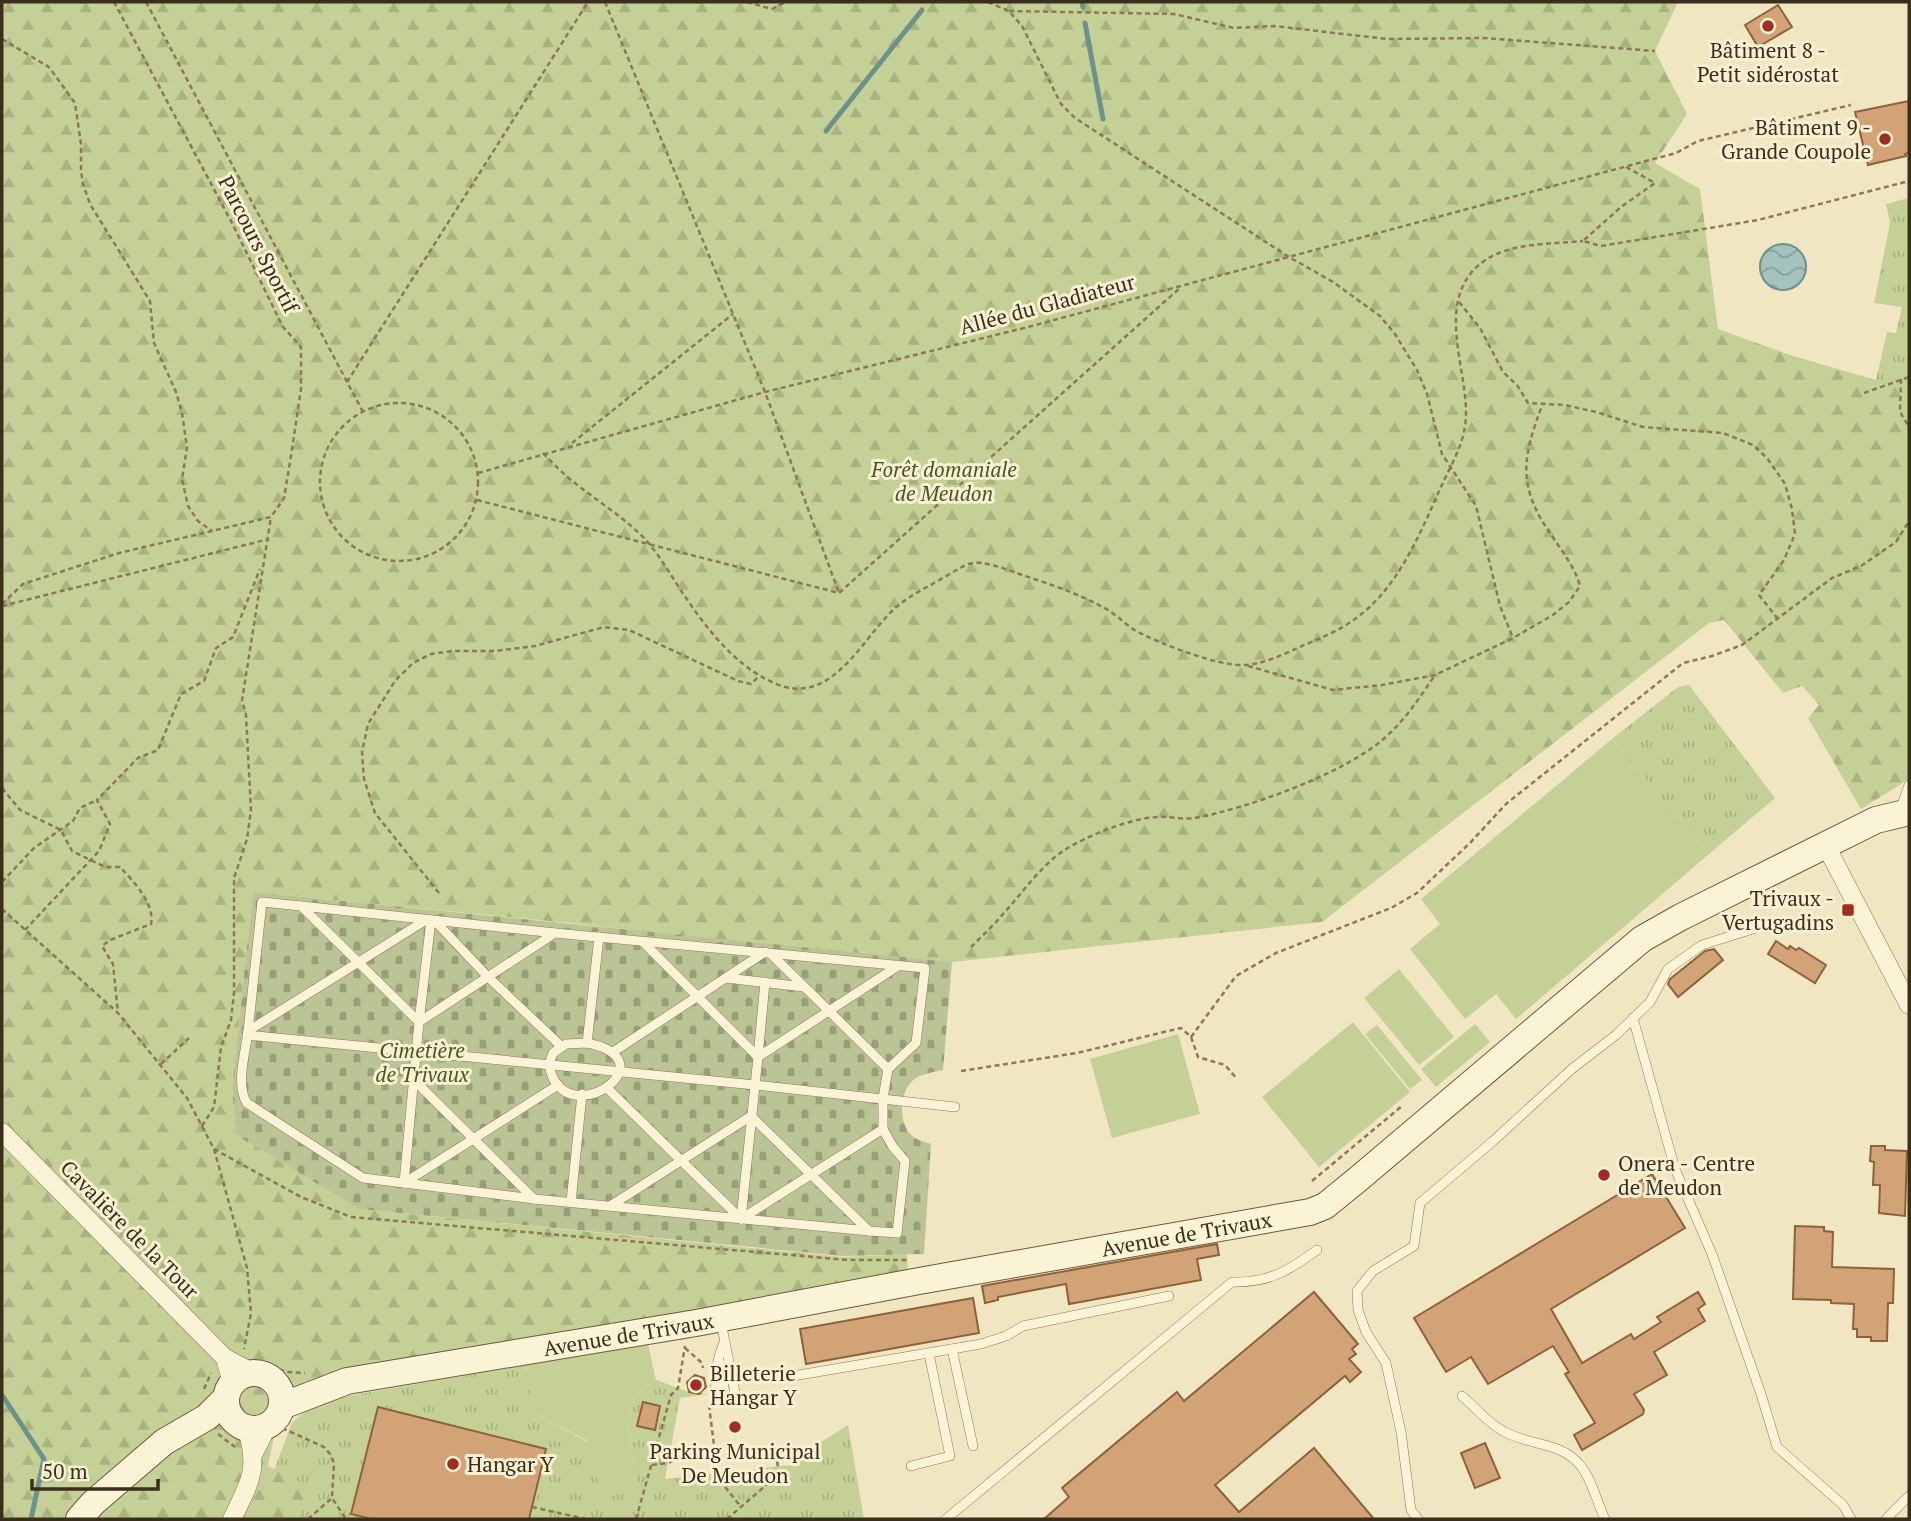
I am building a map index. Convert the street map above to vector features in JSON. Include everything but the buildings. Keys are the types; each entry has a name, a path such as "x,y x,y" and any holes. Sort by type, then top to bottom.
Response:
{"main road":[{"name":"Avenue de Trivaux","path":"251,1405 347,1381 722,1329 1310,1212 1325,1206 1642,939 1876,820 1905,812"},
{"path":"79,1519 93,1503 164,1442 207,1417 251,1405"}],"street":[{"path":"1826,846 1909,1005"},
{"name":"Cavalière de la Tour","path":"2,1132 251,1405"},
{"path":"232,1519 252,1477 251,1405"}],"lane":[{"path":"1905,812 1909,785"},
{"path":"262,902 431,920 925,968 916,1043 888,1069 883,1098 883,1129 905,1161 897,1233 534,1199 363,1178 247,1103 242,1091 262,902"},
{"path":"302,906 419,1022"},
{"path":"247,1033 431,920"},
{"path":"431,920 561,1046"},
{"path":"404,1183 431,920"},
{"path":"1418,1519 1410,1510 1401,1432 1386,1363 1366,1332 1359,1310 1357,1291 1373,1271 1414,1246 1420,1203 1573,1069 1616,1035 1650,1002 1668,969 1702,945 1756,928"},
{"path":"419,1022 555,933"},
{"path":"587,1043 599,937"},
{"path":"642,942 758,1058"},
{"path":"613,1052 768,953"},
{"path":"768,953 888,1069"},
{"path":"758,1058 898,966"},
{"path":"726,978 804,987"},
{"path":"741,1219 765,982"},
{"path":"1633,1018 1675,1169 1712,1254 1762,1394 1777,1447 1843,1505 1851,1519"},
{"path":"247,1033 955,1107"},
{"path":"587,1043 607,1047 620,1065 617,1079 598,1093 582,1094 558,1085 553,1078 550,1064 553,1053 561,1046 587,1043"},
{"path":"414,1080 534,1199"},
{"path":"404,1183 558,1085"},
{"path":"607,1088 741,1219"},
{"path":"571,1202 582,1094"},
{"path":"610,1206 751,1116"},
{"path":"751,1116 869,1231"},
{"path":"741,1219 883,1129"},
{"path":"946,1519 1232,1282 1255,1283 1292,1269 1317,1250"},
{"path":"793,1376 981,1344 1006,1336 1023,1326 1169,1296"},
{"path":"721,1393 714,1380 722,1329"},
{"path":"721,1393 722,1329"},
{"path":"952,1349 973,1446"},
{"path":"911,1466 950,1457 929,1354"},
{"path":"1462,1396 1502,1431 1526,1441 1554,1446 1574,1459 1583,1468 1605,1519"},
{"path":"1886,1519 1909,1496"}],"path":[{"name":"Parcours Sportif","path":"114,2 232,223 283,327 300,347 301,389 284,498 271,517"},
{"path":"146,2 363,411"},
{"path":"347,382 588,2"},
{"path":"605,2 765,392 839,593"},
{"path":"747,2 772,9 786,2"},
{"path":"836,2 870,2"},
{"path":"988,2 1009,12 1022,26 1061,104 1075,118 1342,289 1380,316 1395,334 1417,370 1427,394 1442,454 1476,506 1500,606 1513,638"},
{"path":"1009,12 1174,14 1234,29 1274,26 1387,39 1484,38 1655,51"},
{"path":"2,39 49,67 75,103 83,184 90,204 150,301 154,343 176,392 181,413 187,448 182,479 188,506 198,521 212,531"},
{"name":"Allée du Gladiateur","path":"478,473 765,392 1028,327 1625,167 1676,153 1699,141 1850,105"},
{"path":"1583,241 1621,207 1655,183 1625,167"},
{"path":"1245,665 1277,657 1353,621 1383,592 1408,559 1465,427 1465,400 1456,341 1459,302 1462,286 1473,270 1488,257 1511,249 1583,241 1601,246 1758,220 1909,181"},
{"path":"839,593 1183,285"},
{"path":"1459,302 1480,328 1503,372 1517,385 1528,402 1565,405 1643,427 1723,433 1753,445 1767,458 1785,484 1795,534 1784,560 1759,595 1778,619"},
{"path":"569,446 733,314"},
{"path":"1864,393 1909,377"},
{"path":"1901,379 1900,412 1909,427"},
{"path":"405,402 432,409 454,425 470,447 478,473 477,500 466,525 447,545 424,558 396,562 372,557 349,545 332,527 322,503 319,478 324,454 336,432 363,411 378,405 405,402"},
{"path":"543,453 569,478 607,505 649,544 713,634 734,657 759,676 787,689 802,689 841,671 877,627 904,601 961,566 978,562 1059,587 1107,610 1137,631 1170,645 1214,660 1245,665 1333,690 1382,685 1435,675 1513,638 1553,615 1569,602 1580,586 1577,573 1551,536 1529,495 1524,463 1542,403"},
{"path":"477,500 839,593"},
{"path":"2,605 23,584 119,553 271,517 242,700 246,715 251,810 247,839 234,878 233,1006 221,1047 214,1107 202,1126"},
{"path":"1191,1037 1236,976 1276,953 1391,908 1417,893 1470,843 1506,804 1683,663 1742,645 1832,578 1861,566 1896,542 1909,521"},
{"path":"2,605 269,539"},
{"path":"2,882 34,848 73,821 80,808 97,800 138,758 158,750 181,694 204,681 216,648 233,637 263,563"},
{"path":"439,893 375,813 364,779 362,752 369,724 395,681 413,663 431,654 453,650 495,651 536,646 604,627 629,630 738,681 751,684 759,676"},
{"path":"971,947 1038,874 1063,851 1130,821 1157,817 1191,818 1215,813 1257,801 1324,774 1381,741 1408,714 1435,675"},
{"path":"2,788 20,810 61,830 72,851 105,867 120,867 138,886 153,916 151,925 110,940 102,946 113,964 118,1013"},
{"path":"25,930 99,851 110,824 97,800"},
{"path":"2,909 118,1013 187,1098 214,1149 247,1268 251,1313 243,1347"},
{"path":"961,1071 1077,1053 1181,1028 1191,1037 1198,1057 1226,1065 1237,1079"},
{"path":"162,1064 189,1038"},
{"path":"1312,1181 1402,1106"},
{"path":"214,1149 301,1197 351,1217 848,1260 910,1260"},
{"path":"636,1519 671,1395 678,1388 685,1348 702,1363 705,1376"},
{"path":"721,1393 718,1478 741,1507"},
{"path":"251,1405 283,1429 324,1447 331,1455 334,1464 332,1498 345,1519"},
{"path":"727,1519 779,1474 775,1448"},
{"path":"652,1465 679,1458"},
{"path":"309,1519 332,1498"},
{"path":"532,1507 583,1519"}],"green space":[{"name":"Forêt domaniale de Meudon","path":"2,2 1678,2 1655,51 1687,114 1655,163 1700,189 1718,329 1790,355 1889,384 1909,385 1909,779 1861,809 1808,718 1819,705 1802,686 1783,693 1724,620 1709,623 1322,922 952,962 253,892 232,1087 236,1135 359,1209 843,1257 907,1254 908,1278 510,1343 303,1404 275,1432 268,1466 310,1487 298,1519 2,1519"},
{"path":"1909,198 1909,446 1876,407 1876,380 1887,332 1896,333 1902,307 1874,303 1890,223 1886,204"},
{"path":"1689,685 1775,798 1709,854 1612,739 1678,687"},
{"path":"1612,739 1709,854 1516,1019 1496,994 1465,1019 1410,949 1440,924 1421,899"},
{"name":"Cimetière de Trivaux","path":"253,892 952,962 943,1070 916,1078 910,1083 902,1108 909,1133 931,1144 924,1254 843,1256 359,1209 236,1135 232,1087"},
{"path":"1399,969 1454,1037 1419,1065 1364,998"},
{"path":"1353,1022 1410,1092 1319,1167 1262,1097"},
{"path":"1475,1024 1490,1042 1436,1087 1421,1069"},
{"path":"1377,1025 1422,1080 1410,1089 1365,1034"},
{"path":"1178,1034 1200,1114 1112,1138 1090,1059"},
{"path":"648,1344 656,1380 635,1395 628,1425 638,1484 634,1490 605,1498 596,1476 588,1441 532,1412 527,1365"},
{"path":"527,1365 532,1412 588,1442 638,1485 628,1425 635,1395 656,1380 689,1392 708,1394 680,1398 665,1479 799,1464 799,1456 848,1425 864,1519 256,1519 292,1422 318,1401"}],"water":[{"path":"1783,244 1799,251 1806,267 1799,283 1783,290 1767,283 1760,267 1767,251"}],"waterway":[{"path":"1082,2 1083,7"},
{"path":"826,131 922,10"},
{"path":"1085,23 1103,119"},
{"path":"2,1395 44,1459 31,1519"}],"place":[{"name":"Bâtiment 8 - Petit sidérostat","path":"1768,26"},
{"name":"Bâtiment 9 - Grande Coupole","path":"1885,139"},
{"name":"Trivaux - Vertugadins","path":"1848,910"},
{"name":"Onera - Centre de Meudon","path":"1604,1175"},
{"name":"Billeterie Hangar Y","path":"696,1385"},
{"name":"Parking Municipal De Meudon","path":"735,1427"},
{"name":"Hangar Y","path":"453,1464"}]}
